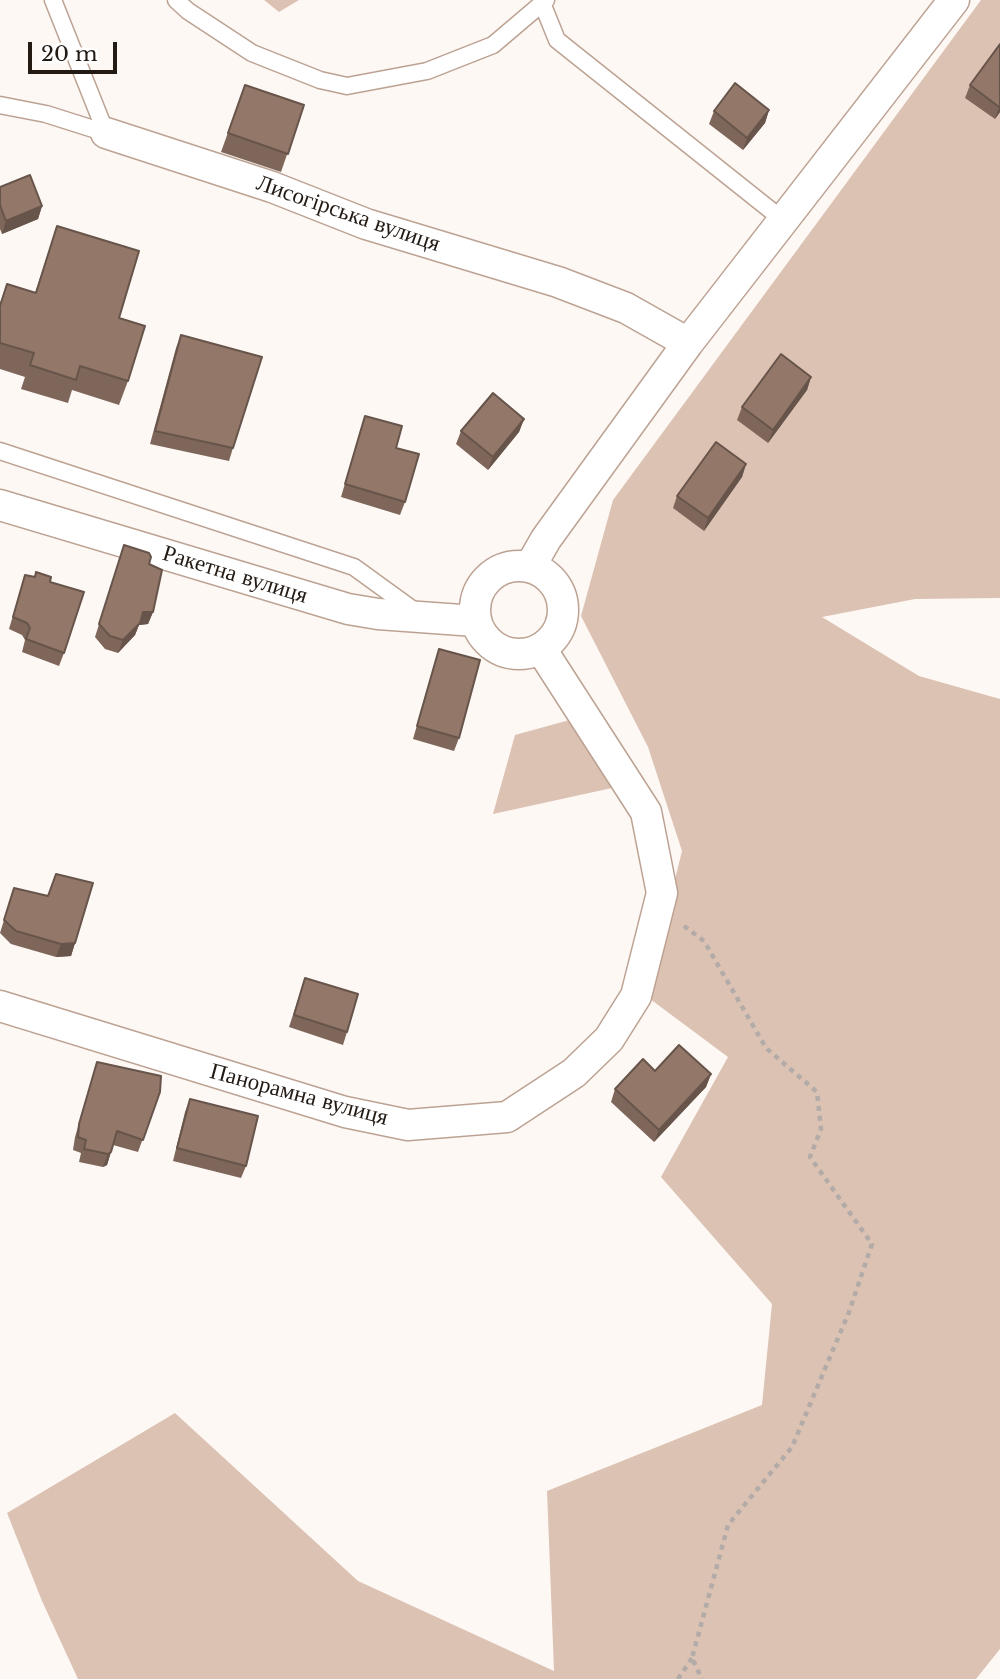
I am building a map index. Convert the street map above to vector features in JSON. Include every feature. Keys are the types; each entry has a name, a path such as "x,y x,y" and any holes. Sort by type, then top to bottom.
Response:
{"street":[{"path":"530,567 547,539 688,342 954,0"},
{"name":"Лисогірська вулиця","path":"106,133 272,187 366,224 558,282 626,307 688,342"},
{"name":"Ракетна вулиця","path":"2,511 348,609 475,621"},
{"path":"530,567 550,578 562,598 564,609 558,631 541,649 521,655 501,651 489,644 480,633 475,621 477,595 483,583 504,568 530,567"},
{"name":"Панорамна вулиця","path":"0,1006 345,1112 408,1125 507,1117 574,1073 609,1039 636,996 662,893 646,813 541,649"}],"lane":[{"path":"53,0 106,133"},
{"path":"176,0 188,11 253,53 320,80 347,86 427,71 493,45 544,1 557,40 783,219"},
{"name":"Лисогірська вулиця","path":"0,105 46,114 106,133"},
{"path":"0,452 354,567 423,618"}],"path":[{"path":"659,907 704,941 766,1048 817,1092 821,1129 810,1157 873,1244 849,1311 792,1447 728,1525 692,1658 678,1679"},
{"path":"692,1658 702,1679"}],"shaded area":[{"path":"264,0 299,0 279,12"},
{"path":"981,0 1000,0 1000,598 915,599 822,617 919,676 1000,699 1000,1649 976,1679 78,1679 42,1601 7,1513 175,1413 358,1581 554,1671 547,1491 762,1405 772,1304 661,1177 728,1057 646,996 682,851 648,747 581,616 613,500"},
{"path":"573,719 612,788 493,814 515,735"}],"building":[{"path":"1000,44 1000,106 999,107 970,85"},
{"path":"735,83 769,110 747,138 714,111"},
{"path":"245,85 304,105 288,154 228,133"},
{"path":"30,175 42,206 6,221 0,205 0,187"},
{"path":"57,226 139,251 119,318 145,326 128,381 80,366 76,380 30,365 34,353 0,343 0,306 7,284 36,293"},
{"path":"181,335 262,357 233,448 155,431"},
{"path":"781,354 811,377 773,430 742,407"},
{"path":"493,393 524,419 493,457 461,431"},
{"path":"365,416 402,426 396,448 419,454 405,502 345,484"},
{"path":"716,442 746,464 708,518 677,496"},
{"path":"124,545 149,553 149,564 162,570 153,612 143,612 140,623 123,640 110,636 99,624"},
{"path":"36,572 51,577 50,582 84,592 64,653 26,639 30,628 27,623 13,617 25,575 35,577"},
{"path":"439,649 480,660 459,738 417,726"},
{"path":"56,874 93,883 75,943 61,944 16,931 4,920 14,888 48,896"},
{"path":"305,978 358,994 347,1032 294,1015"},
{"path":"679,1045 711,1074 659,1130 615,1089 643,1059 655,1071"},
{"path":"97,1062 161,1076 160,1092 143,1140 117,1131 108,1154 84,1149 86,1140 78,1137 79,1124"},
{"path":"190,1099 258,1116 246,1166 177,1148"}]}
